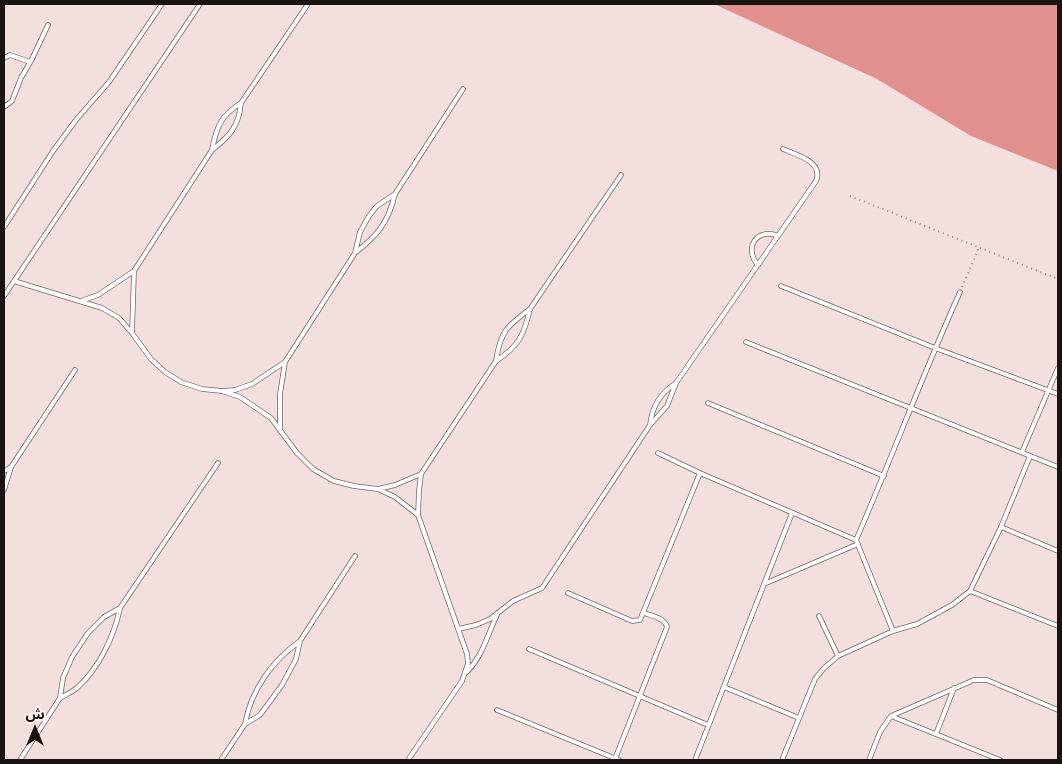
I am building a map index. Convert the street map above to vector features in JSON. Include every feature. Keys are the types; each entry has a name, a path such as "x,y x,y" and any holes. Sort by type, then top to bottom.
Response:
{"lane":[{"path":"4,227 52,151 109,82 162,4"},
{"path":"4,296 200,4"},
{"path":"212,150 214,135 220,122 228,110 241,103 308,4"},
{"path":"4,107 12,101 21,78 48,25"},
{"path":"4,58 10,55 30,62"},
{"path":"14,281 102,308 119,318 151,359 181,382 202,389 222,391 235,390 252,384 285,362 355,254 373,240 390,213 395,194 463,89"},
{"path":"82,301 98,295 134,271 212,150 225,140 234,129 240,117 241,103"},
{"path":"458,629 476,625 497,615 513,601 539,590 544,585 650,425 667,406 676,383 816,181 818,175 814,164 783,149"},
{"path":"496,361 498,344 505,331 515,320 530,309 621,175"},
{"path":"355,254 360,232 369,216 377,206 395,194"},
{"path":"758,265 752,257 751,247 753,243 764,234 778,236"},
{"path":"132,333 134,271"},
{"path":"781,286 935,348 1058,394"},
{"path":"764,584 857,542 935,348 960,292"},
{"path":"466,673 468,664 467,654 418,516 421,474 496,361 511,351 521,339 530,309"},
{"path":"746,342 1058,467"},
{"path":"280,428 280,394 285,362"},
{"path":"1022,452 1058,368"},
{"path":"4,490 11,467 75,370"},
{"path":"650,425 653,408 657,400 662,393 676,383"},
{"path":"222,391 240,397 271,418 297,452 313,469 334,481 378,489 395,497 418,516"},
{"path":"708,403 884,476"},
{"path":"658,453 857,542 893,631"},
{"path":"782,760 815,679 824,668 838,656 893,631 916,624 952,605 970,591 1001,527 1030,456"},
{"path":"60,698 76,688 91,671 116,626 120,608 218,463"},
{"path":"4,471 11,467"},
{"path":"568,593 632,620 640,620 700,473"},
{"path":"378,489 421,474"},
{"path":"695,760 792,513"},
{"path":"1001,527 1058,551"},
{"path":"245,724 260,715 282,685 296,659 300,641 355,556"},
{"path":"970,591 1058,626"},
{"path":"20,760 60,698 63,678 72,657 88,633 104,617 120,608"},
{"path":"497,710 617,760 666,628 664,622 660,619 644,612"},
{"path":"408,760 466,673 481,654 497,615"},
{"path":"819,616 838,656"},
{"path":"221,760 245,724 254,693 266,674 285,651 300,641"},
{"path":"529,649 708,726"},
{"path":"869,760 880,732 891,716 974,680 987,680 1058,710"},
{"path":"724,687 799,718"},
{"path":"936,734 954,688"},
{"path":"891,716 1000,760"}],"path":[{"path":"850,196 1058,279"},
{"path":"960,292 979,248"}],"shaded area":[{"path":"714,4 1058,4 1058,171 971,136 877,79"}]}
